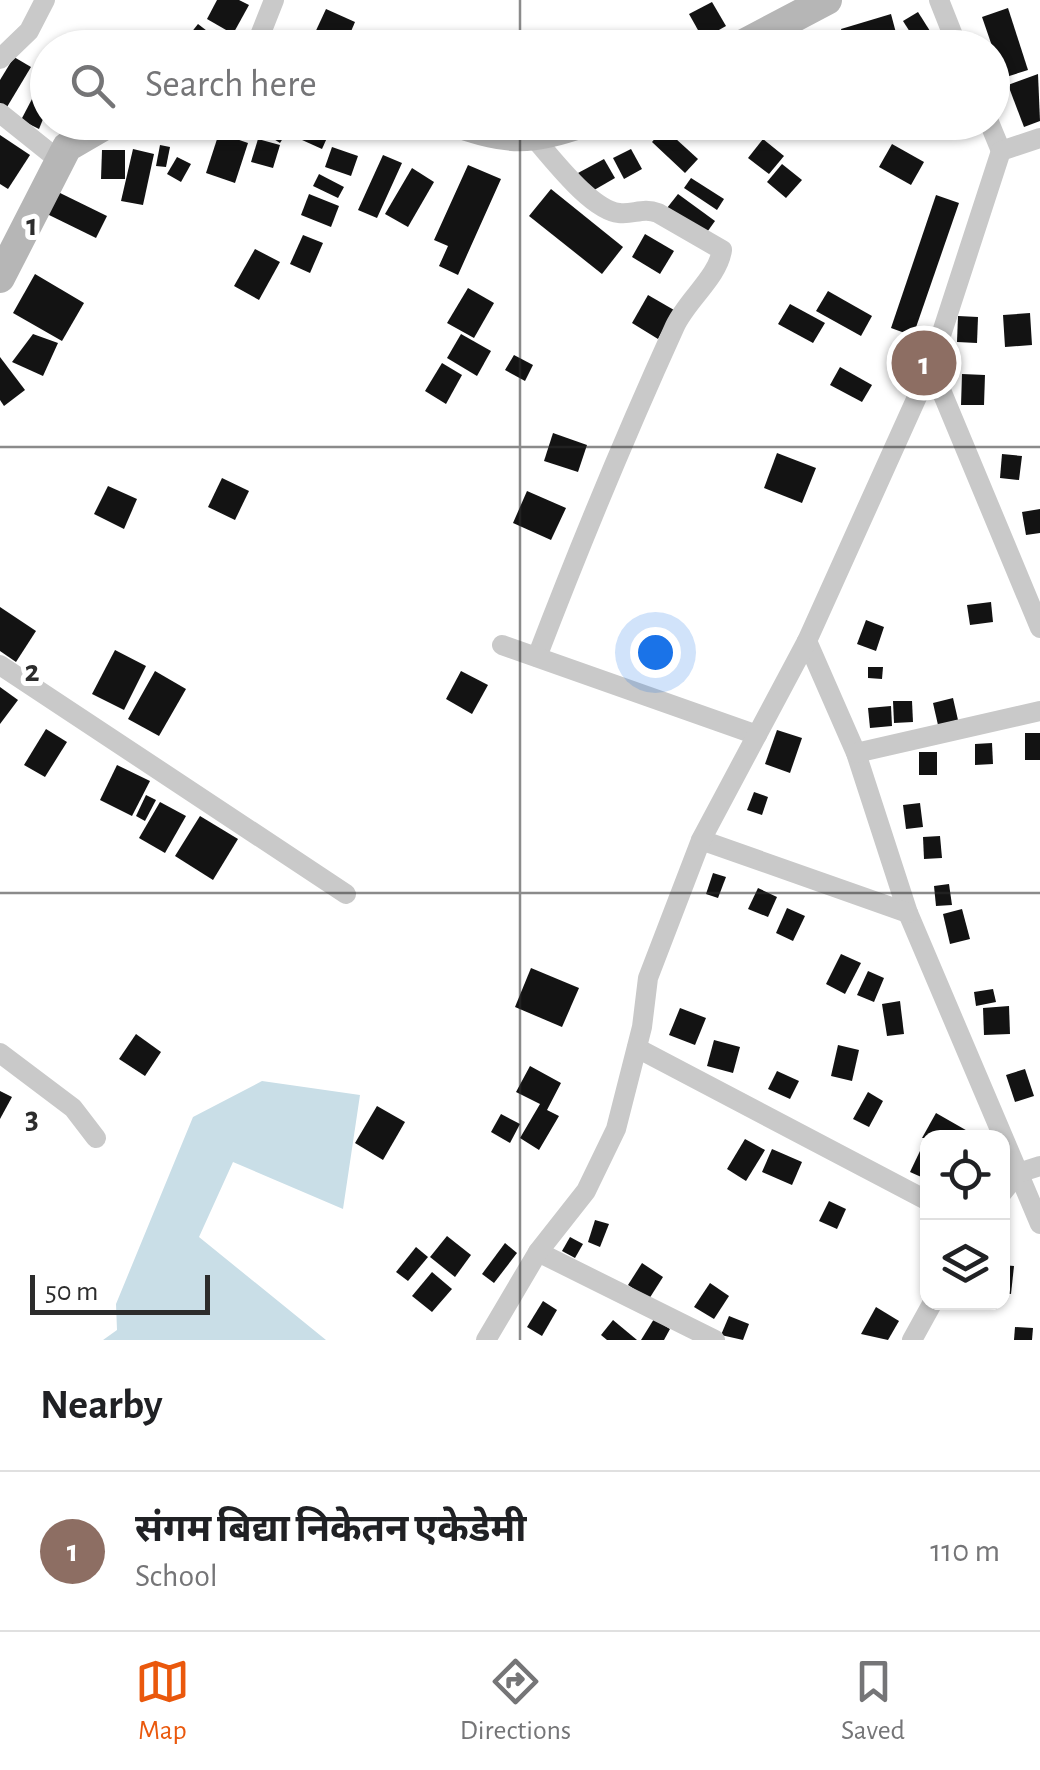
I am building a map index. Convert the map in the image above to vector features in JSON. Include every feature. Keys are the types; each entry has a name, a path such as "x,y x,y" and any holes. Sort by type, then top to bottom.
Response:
{"street":[{"path":"0,59 29,31 45,0"},
{"path":"262,30 274,0"},
{"path":"770,30 827,0"},
{"path":"938,0 950,30"},
{"path":"0,113 30,138"},
{"path":"1000,151 1040,138"},
{"path":"33,140 60,162"},
{"path":"0,278 67,146 78,140"},
{"path":"536,140 601,206 619,213 647,209 718,243 722,250 720,262 686,303 622,443 536,657"},
{"path":"486,1340 538,1252 586,1191 616,1129 637,1048 648,978 701,840 807,642 931,366 1000,151 996,140"},
{"path":"931,366 1040,628"},
{"path":"807,642 856,752 908,913 1040,1224"},
{"path":"502,645 757,735"},
{"path":"0,665 346,894"},
{"path":"856,752 1040,712"},
{"path":"701,840 908,913"},
{"path":"637,1048 920,1197"},
{"path":"0,1054 74,1108 96,1138"},
{"path":"1010,1183 1018,1173 1040,1166"},
{"path":"538,1252 715,1340"},
{"path":"912,1340 928,1310"}],"water":[{"path":"262,1081 360,1095 343,1209 233,1162 199,1237 326,1340 103,1340 117,1330 116,1304 193,1117"}],"building":[{"path":"217,0 239,0 249,5 235,30 226,30 207,19"},
{"path":"712,2 726,26 698,30 689,14"},
{"path":"1008,8 1028,70 1010,76 1010,30 986,30 982,17"},
{"path":"326,9 355,22 352,30 316,30"},
{"path":"918,12 929,30 909,30 903,21"},
{"path":"891,14 895,30 841,30"},
{"path":"14,57 30,66 7,107 0,103 0,80"},
{"path":"1038,74 1040,121 1024,127 1010,84"},
{"path":"30,103 30,124 21,120"},
{"path":"0,135 30,155 8,189 0,184"},
{"path":"217,140 248,143 235,183 206,173"},
{"path":"258,140 280,145 273,168 251,162"},
{"path":"302,140 326,140 322,149"},
{"path":"677,140 698,159 685,173 652,142"},
{"path":"762,140 784,156 769,174 748,158"},
{"path":"892,144 924,162 911,185 879,167"},
{"path":"160,145 170,147 166,167 156,166"},
{"path":"332,147 358,156 351,176 325,167"},
{"path":"133,149 154,154 143,205 121,201"},
{"path":"631,149 642,169 624,179 613,158"},
{"path":"102,150 125,150 125,179 101,179"},
{"path":"383,155 402,163 377,218 358,210"},
{"path":"177,157 191,164 181,182 167,174"},
{"path":"604,159 615,178 589,193 578,173"},
{"path":"782,164 802,180 786,198 767,182"},
{"path":"468,165 501,179 458,275 439,266 448,246 434,240"},
{"path":"412,168 434,182 408,227 385,214"},
{"path":"319,174 344,187 338,198 313,186"},
{"path":"691,178 724,199 717,210 684,188"},
{"path":"551,189 623,247 602,274 529,216"},
{"path":"58,192 107,216 96,238 47,214"},
{"path":"309,194 339,206 331,227 301,215"},
{"path":"678,194 715,221 705,235 667,208"},
{"path":"936,195 959,203 913,336 891,328"},
{"path":"645,234 674,251 660,274 632,257"},
{"path":"303,235 323,243 310,273 290,264"},
{"path":"255,249 280,262 259,300 234,286"},
{"path":"35,274 84,303 62,341 13,313"},
{"path":"468,288 494,303 474,338 447,323"},
{"path":"828,291 872,316 861,336 816,311"},
{"path":"648,295 674,310 658,339 632,323"},
{"path":"790,304 825,323 813,343 778,324"},
{"path":"1030,313 1032,345 1005,347 1003,315"},
{"path":"958,316 978,317 977,343 957,342"},
{"path":"33,334 58,343 43,376 12,362"},
{"path":"461,334 491,351 477,376 447,358"},
{"path":"514,355 533,365 525,381 505,370"},
{"path":"0,357 25,390 4,406 0,400"},
{"path":"442,363 462,375 446,404 425,391"},
{"path":"840,367 872,385 862,402 830,385"},
{"path":"962,374 985,375 984,405 961,405"},
{"path":"553,433 587,445 578,472 544,461"},
{"path":"777,453 816,468 802,503 764,488"},
{"path":"1002,454 1022,456 1019,480 1000,478"},
{"path":"222,478 249,491 235,520 208,507"},
{"path":"108,486 137,499 124,529 94,514"},
{"path":"527,491 566,508 551,540 513,523"},
{"path":"1040,509 1040,533 1026,535 1022,512"},
{"path":"991,602 993,622 970,625 967,605"},
{"path":"0,607 36,631 16,662 0,651"},
{"path":"866,620 884,627 876,651 857,644"},
{"path":"115,650 146,666 124,710 92,694"},
{"path":"868,667 883,667 882,679 868,678"},
{"path":"155,671 186,689 159,736 128,719"},
{"path":"461,671 488,685 472,714 446,699"},
{"path":"0,687 18,700 0,724"},
{"path":"953,698 958,720 938,725 933,703"},
{"path":"893,701 912,701 913,722 894,723"},
{"path":"891,706 892,726 870,728 868,708"},
{"path":"46,729 67,742 45,777 24,765"},
{"path":"777,730 802,738 790,773 765,764"},
{"path":"1025,733 1040,733 1040,760 1025,760"},
{"path":"992,743 993,764 975,765 975,744"},
{"path":"919,752 937,752 937,775 919,775"},
{"path":"117,765 150,781 132,816 100,800"},
{"path":"754,792 768,797 762,815 747,810"},
{"path":"146,795 156,800 145,821 136,816"},
{"path":"160,802 186,816 165,853 139,838"},
{"path":"920,803 923,827 906,829 903,805"},
{"path":"200,816 238,839 213,880 175,856"},
{"path":"940,836 942,858 924,859 923,837"},
{"path":"713,873 726,877 718,898 706,894"},
{"path":"949,884 952,905 936,906 934,886"},
{"path":"758,888 777,897 768,917 748,909"},
{"path":"787,908 805,916 793,941 776,933"},
{"path":"962,909 970,939 950,944 943,914"},
{"path":"841,954 861,963 845,994 826,984"},
{"path":"531,968 579,988 562,1027 515,1007"},
{"path":"868,971 884,978 874,1002 857,995"},
{"path":"993,989 996,1002 976,1006 974,992"},
{"path":"900,1001 904,1034 887,1036 882,1004"},
{"path":"1009,1006 1010,1034 984,1035 983,1008"},
{"path":"680,1008 706,1018 695,1045 669,1035"},
{"path":"136,1034 161,1052 145,1076 119,1059"},
{"path":"714,1040 740,1047 733,1073 707,1066"},
{"path":"838,1045 859,1050 852,1081 831,1076"},
{"path":"530,1066 561,1083 547,1110 559,1116 539,1150 520,1138 540,1104 516,1092"},
{"path":"1025,1069 1034,1096 1015,1102 1006,1075"},
{"path":"777,1071 799,1081 790,1099 768,1089"},
{"path":"0,1091 12,1097 0,1119"},
{"path":"868,1092 883,1101 869,1127 853,1119"},
{"path":"377,1106 405,1122 383,1160 355,1143"},
{"path":"936,1113 966,1130 926,1130"},
{"path":"501,1114 520,1124 510,1143 491,1132"},
{"path":"745,1139 765,1150 746,1181 727,1169"},
{"path":"772,1149 802,1162 792,1185 762,1172"},
{"path":"920,1151 920,1176 910,1172"},
{"path":"829,1201 846,1209 837,1229 819,1221"},
{"path":"595,1220 609,1224 600,1247 588,1242"},
{"path":"447,1236 471,1255 455,1277 430,1257"},
{"path":"570,1237 583,1244 575,1258 562,1251"},
{"path":"505,1243 517,1253 494,1283 482,1274"},
{"path":"416,1247 428,1257 408,1281 396,1272"},
{"path":"642,1263 663,1277 649,1299 628,1285"},
{"path":"1010,1266 1014,1266 1010,1294"},
{"path":"432,1272 452,1289 432,1312 412,1296"},
{"path":"710,1283 729,1296 714,1319 694,1307"},
{"path":"543,1301 557,1310 542,1336 527,1327"},
{"path":"876,1307 899,1321 888,1340 861,1334"},
{"path":"729,1316 749,1324 743,1340 721,1335"},
{"path":"654,1319 670,1329 664,1340 641,1340"},
{"path":"613,1320 637,1340 607,1340 601,1335"},
{"path":"1015,1327 1033,1328 1032,1340 1014,1340"}],"place":[{"name":"संगम बिद्या निकेतन एकेडेमी","path":"924,363"}]}
